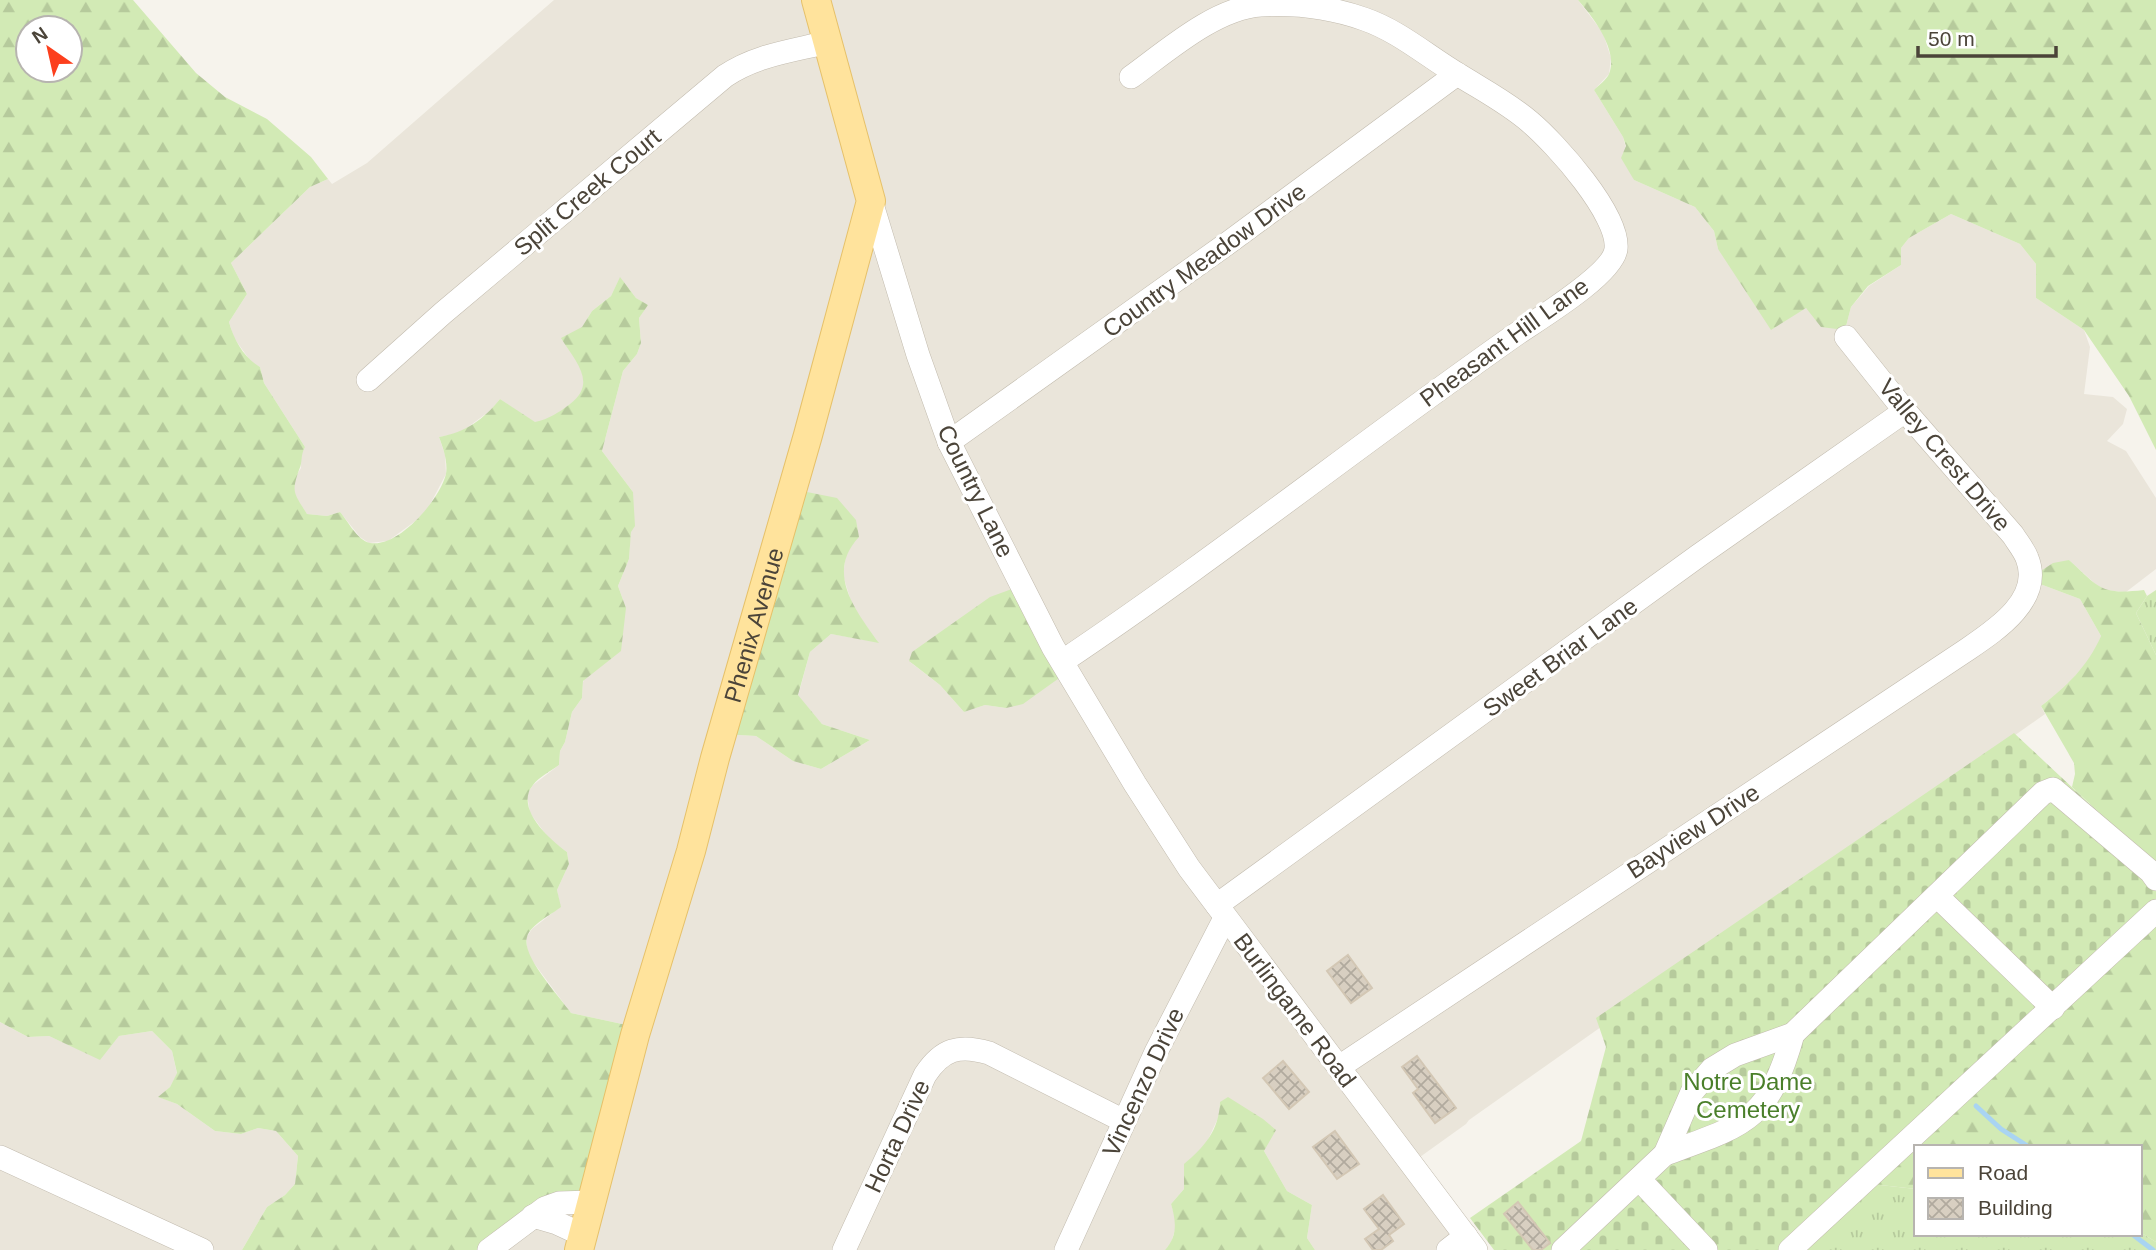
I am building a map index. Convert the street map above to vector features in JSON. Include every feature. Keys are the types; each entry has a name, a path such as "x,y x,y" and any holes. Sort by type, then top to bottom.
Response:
{"main road":[{"path":"816,0 871,201"},
{"name":"Phenix Avenue","path":"581,1242 635,1035 691,852 871,201"}],"street":[{"name":"Pheasant Hill Lane","path":"1063,662 1422,401 1584,288 1608,264 1616,250 1612,226 1588,186 1529,121 1506,103 1399,36 1367,20 1310,5 1256,6 1225,13 1131,77"},
{"name":"Split Creek Court","path":"368,380 443,313 725,76 741,65 762,57 828,42"},
{"name":"Country Meadow Drive","path":"949,442 1228,243 1457,74"},
{"name":"Country Lane","path":"871,201 918,355 949,442 1046,634 1123,763"},
{"name":"Valley Crest Drive","path":"1846,337 1905,411 2013,535 2027,556 2030,579"},
{"name":"Sweet Briar Lane","path":"1221,911 1699,556 1905,411"},
{"name":"Bayview Drive","path":"1339,1067 1965,652 1996,630 2016,610 2030,579"},
{"name":"Burlingame Road","path":"1123,763 1171,840 1221,911 1339,1067 1463,1245"},
{"path":"1563,1250 1665,1154 1692,1092 1712,1069 1735,1055 1793,1034 2043,793 2053,789 2156,878"},
{"path":"1937,896 2053,1008"},
{"name":"Vincenzo Drive","path":"1066,1250 1221,911"},
{"path":"1790,1250 2156,911"},
{"path":"1665,1154 1738,1125 1760,1109 1777,1082 1793,1034"},
{"name":"Horta Drive","path":"844,1250 925,1075 934,1062 951,1051 968,1048 989,1053 1124,1121"},
{"path":"0,1157 202,1250"},
{"path":"1639,1180 1706,1250"},
{"path":"489,1250 545,1208 559,1203 591,1202"},
{"path":"533,1216 557,1223 581,1242"}],"shaded area":[{"path":"554,0 1578,0 1603,33 1611,58 1609,74 1594,90 1623,137 1634,180 1695,207 1714,231 1718,249 1806,308 1845,330 1851,307 1869,286 1901,265 1901,248 1909,238 1951,214 2020,244 2036,264 2036,298 2084,330 2090,347 2084,394 2113,397 2127,409 2123,424 2107,441 2126,451 2156,498 2156,569 2126,592 2102,590 2069,560 2032,581 2080,599 2101,636 2093,656 2064,688 2041,706 2045,714 1413,1162 1477,1250 1315,1250 1307,1238 1312,1205 1287,1191 1264,1151 1267,1143 1220,1102 1219,1116 1205,1146 1184,1165 1184,1189 1171,1204 1177,1223 1171,1243 1165,1250 493,1250 636,1027 571,1013 528,955 526,938 532,929 560,907 557,890 569,864 567,852 550,840 530,813 527,794 533,785 559,765 560,751 565,742 572,712 582,698 583,682 626,608 618,586 629,559 633,492 602,451 623,371 637,354 641,343 639,318 647,305 636,298 620,278 611,296 592,311 582,327 584,388 579,398 551,418 535,423 500,399 491,410 460,433 439,437 445,455 446,474 425,514 388,541 369,543 360,537 340,512 327,516 307,514 293,493 294,479 301,468 300,456 305,447 264,383 260,367 252,363 234,338 229,322 247,294 231,263 310,187 328,179 332,184 367,163","holes":["856,520 843,575 853,608 878,642 831,634 810,652 798,696 822,724 870,740 821,769 793,761 756,736 722,734","910,662 1006,708 985,705 964,712 940,685"]},
{"path":"0,1022 28,1037 49,1036 100,1059 119,1036 152,1031 172,1051 177,1074 170,1087 159,1097 177,1104 215,1131 241,1134 258,1128 276,1131 298,1156 295,1184 285,1195 267,1207 242,1250 0,1250"}],"green space":[{"path":"0,0 133,0 196,73 225,97 267,119 311,157 328,179 310,187 231,263 247,294 229,322 240,348 260,367 264,383 305,447 295,488 307,514 327,516 340,512 357,534 370,543 393,538 417,520 442,484 446,464 439,437 458,432 473,424 500,399 535,422 557,413 578,396 583,380 577,363 561,338 582,327 592,311 611,296 620,277 636,298 648,305 639,318 641,343 637,354 623,371 602,451 633,492 635,526 631,532 629,559 618,586 626,608 621,651 583,681 582,698 572,712 565,742 560,751 559,765 533,785 528,794 528,803 536,823 567,852 569,864 557,890 561,907 529,932 527,945 530,955 571,1013 636,1027 592,1196 493,1250 242,1250 267,1207 285,1195 295,1184 298,1156 276,1131 258,1128 241,1134 215,1131 177,1104 158,1097 170,1087 177,1073 172,1051 152,1031 119,1036 100,1060 49,1036 28,1037 0,1022"},
{"path":"1578,0 2156,0 2156,450 2129,396 2084,330 2036,298 2036,264 2020,244 1951,214 1909,238 1901,248 1901,265 1868,286 1851,307 1845,330 1821,327 1806,308 1771,330 1718,249 1714,231 1695,207 1634,180 1621,158 1626,146 1623,137 1594,90 1609,74 1610,55 1602,34"},
{"path":"792,489 837,498 856,520 859,537 849,551 844,578 861,618 879,643 831,634 810,652 798,695 822,724 870,740 821,769 793,761 756,736 722,734"},
{"path":"2069,560 2102,587 2118,591 2144,590 2147,596 2136,613 2156,655 2156,866 2072,787 2074,763 2041,706 2076,675 2101,636 2080,599 2030,578 2053,563"},
{"path":"1020,586 1069,671 1023,704 1006,708 985,705 964,712 940,685 909,661 912,652 990,597"},
{"path":"2156,590 2156,655 2136,613 2147,596"},
{"name":"Notre Dame Cemetery","path":"2014,733 2156,866 2156,919 1801,1250 1494,1250 1470,1218 1581,1141 1606,1047 1596,1018"},
{"path":"2156,919 2156,1242 2142,1233 2142,1145 1914,1145 1914,1189 1871,1184"},
{"path":"1228,1097 1276,1130 1264,1151 1287,1191 1312,1205 1307,1238 1315,1250 1165,1250 1175,1228 1171,1204 1184,1189 1184,1164 1209,1138 1217,1122 1220,1102"},
{"path":"1871,1184 1914,1189 1914,1236 2142,1236 2142,1233 2156,1242 2156,1250 1801,1250"}],"building":[{"path":"1348,955 1372,988 1351,1003 1327,971"},
{"path":"1417,1056 1456,1108 1435,1123 1413,1093 1418,1089 1402,1067"},
{"path":"1283,1061 1309,1092 1289,1109 1263,1078"},
{"path":"1335,1131 1359,1164 1337,1179 1313,1147"},
{"path":"1383,1195 1404,1224 1389,1235 1393,1241 1381,1250 1373,1250 1365,1239 1379,1229 1364,1209"},
{"path":"1518,1202 1550,1243 1541,1250 1533,1250 1504,1214"}],"waterway":[{"path":"1976,1106 2001,1129 2026,1145"},
{"path":"2135,1236 2153,1250"}]}
